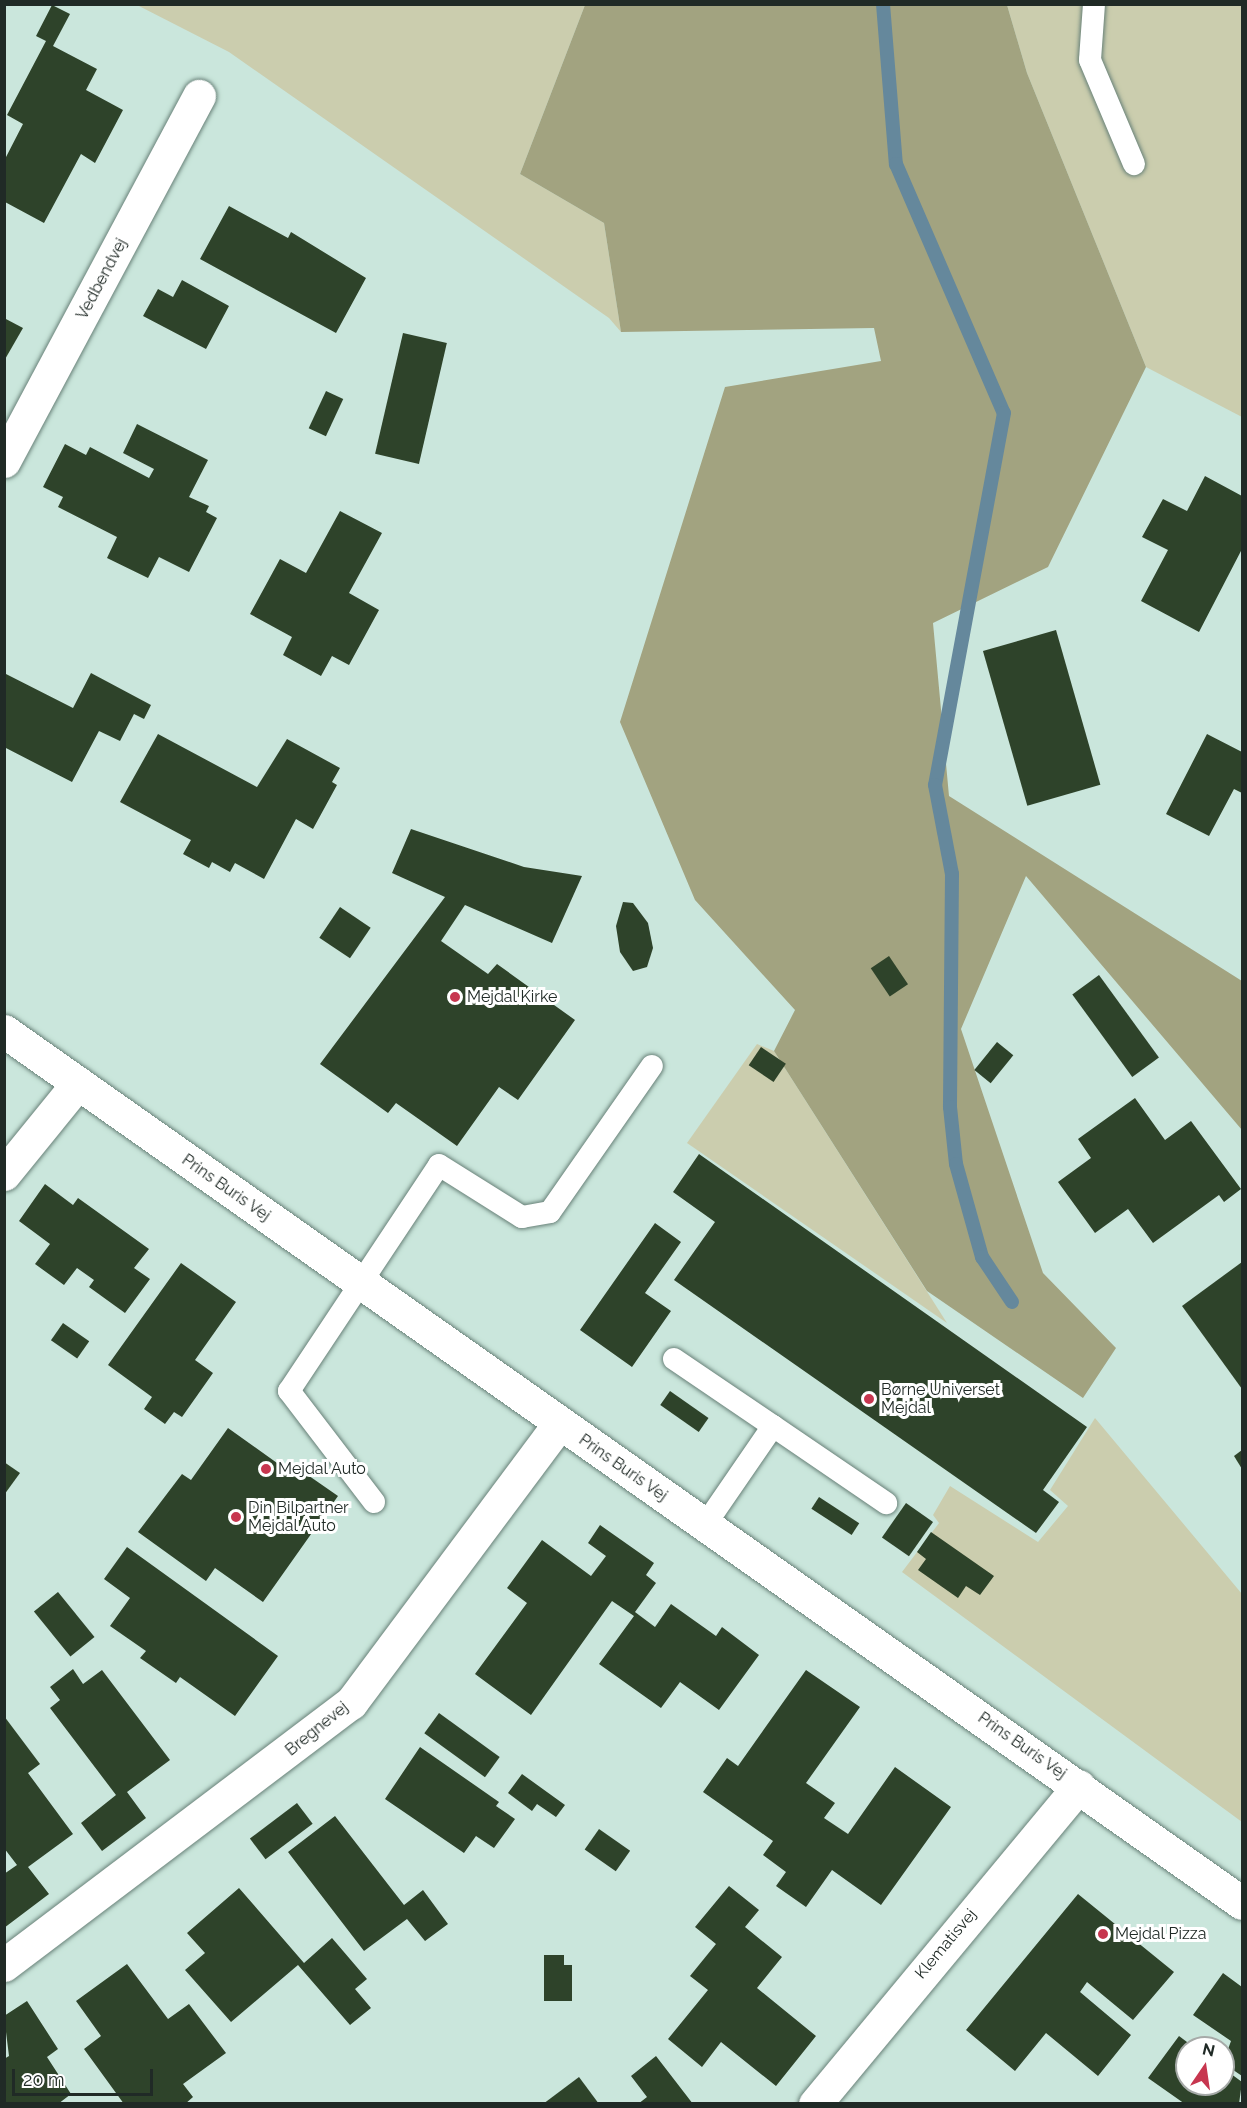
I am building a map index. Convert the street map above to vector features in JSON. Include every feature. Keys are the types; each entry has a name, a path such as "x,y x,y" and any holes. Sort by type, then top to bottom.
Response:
{"street":[{"name":"Vedbendvej","path":"4,461 199,96"},
{"name":"Prins Buris Vej","path":"4,1032 1079,1786 1242,1903"},
{"path":"4,1174 78,1083"},
{"name":"Bregnevej","path":"4,1965 351,1703 560,1423"},
{"name":"Klematisvej","path":"815,2103 1079,1786"}],"lane":[{"path":"1094,4 1090,60 1134,164"},
{"path":"374,1502 288,1390 439,1165 522,1217 550,1212 652,1066"},
{"path":"674,1359 886,1503"},
{"path":"705,1525 773,1426"}],"green space":[{"path":"137,5 585,5 520,174 604,223 621,332 609,318 229,52"},
{"path":"585,5 1007,5 1027,73 1146,367 1048,567 933,623 949,796 1242,981 1242,1130 1026,876 961,1029 1043,1273 1116,1348 1083,1398 927,1291 774,1051 795,1010 695,900 620,722 725,387 881,361 874,328 621,332 604,223 520,174"},
{"path":"1007,5 1242,5 1242,417 1146,367 1027,73"},
{"path":"757,1044 774,1051 947,1323 687,1143"},
{"path":"1095,1418 1242,1594 1242,1822 902,1572 939,1523 933,1515 950,1486 1038,1542 1068,1506 1050,1490"}],"building":[{"path":"52,5 70,14 53,46 97,69 86,90 123,110 95,163 81,154 44,223 5,202 5,159 23,124 7,115 46,41 36,36"},
{"path":"229,206 288,238 291,232 366,278 336,333 200,259"},
{"path":"182,280 229,306 206,349 143,316 158,289 173,297"},
{"path":"4,318 23,328 4,361"},
{"path":"403,333 447,343 419,464 375,454"},
{"path":"326,391 343,399 326,436 309,428"},
{"path":"137,424 208,460 189,497 209,506 206,512 217,518 189,572 159,557 148,578 107,558 117,537 58,507 63,497 43,487 65,444 86,455 90,447 149,478 154,469 123,453"},
{"path":"1205,476 1242,496 1242,549 1199,632 1141,601 1168,550 1142,537 1163,499 1187,511"},
{"path":"340,511 382,533 349,593 379,610 349,665 332,656 321,676 283,655 292,637 250,614 280,559 306,573"},
{"path":"1056,630 1100,785 1027,806 983,651"},
{"path":"4,673 73,708 91,673 151,705 144,719 134,714 120,741 99,731 72,782 4,747"},
{"path":"158,734 257,787 287,739 340,768 332,782 337,785 313,829 296,819 264,879 235,863 230,872 212,862 209,868 183,854 191,840 120,802"},
{"path":"1207,734 1242,752 1242,793 1234,789 1209,836 1166,814"},
{"name":"Mejdal Kirke","path":"411,829 524,867 582,876 552,943 465,905 441,941 488,974 497,964 575,1020 518,1100 499,1087 457,1146 396,1103 388,1113 320,1064 445,897 392,873"},
{"path":"623,902 633,903 648,923 653,948 647,967 633,971 620,952 616,926"},
{"path":"340,907 371,928 350,958 319,938"},
{"path":"889,956 908,984 890,996 871,968"},
{"path":"1099,975 1159,1058 1132,1077 1072,994"},
{"path":"997,1042 1013,1055 991,1083 974,1070"},
{"path":"761,1047 786,1064 774,1082 749,1065"},
{"path":"1135,1098 1165,1140 1191,1121 1241,1189 1224,1202 1219,1195 1153,1243 1128,1209 1095,1233 1058,1182 1091,1158 1078,1139"},
{"path":"699,1154 1087,1427 1043,1490 1059,1502 1036,1533 674,1280 715,1222 673,1192"},
{"path":"45,1184 73,1205 78,1198 149,1249 134,1268 150,1279 125,1313 89,1287 94,1280 77,1268 64,1285 35,1264 50,1244 19,1221"},
{"path":"655,1223 681,1242 645,1293 671,1311 632,1367 580,1330"},
{"path":"1242,1262 1242,1389 1182,1306"},
{"path":"181,1263 236,1302 195,1360 213,1373 182,1417 174,1412 165,1424 144,1409 152,1397 108,1365"},
{"path":"63,1323 89,1341 77,1359 51,1340"},
{"path":"670,1391 709,1418 699,1432 660,1405"},
{"name":"Din Bilpartner Mejdal Auto","path":"228,1428 284,1468 289,1462 338,1496 263,1602 215,1568 206,1581 138,1532 182,1474 191,1480"},
{"path":"1242,1450 1242,1469 1234,1456"},
{"path":"4,1462 20,1473 4,1495"},
{"path":"819,1497 859,1523 852,1535 811,1509"},
{"path":"906,1503 933,1522 909,1556 882,1537"},
{"path":"600,1525 654,1563 646,1575 656,1583 635,1612 655,1627 671,1604 716,1636 722,1627 759,1655 719,1710 680,1682 661,1708 599,1664 634,1616 612,1601 531,1715 475,1674 527,1603 507,1588 542,1540 591,1576 606,1556 588,1543"},
{"path":"931,1532 994,1576 980,1595 966,1586 958,1598 918,1570 926,1559 917,1552"},
{"path":"127,1547 278,1656 235,1716 180,1677 176,1683 140,1658 146,1651 110,1626 130,1598 104,1579"},
{"path":"58,1592 95,1637 70,1657 34,1612"},
{"path":"73,1669 83,1684 102,1670 170,1760 127,1792 146,1818 102,1851 81,1823 116,1795 50,1708 60,1700 50,1687"},
{"path":"806,1670 860,1707 806,1783 835,1803 824,1818 848,1834 895,1767 951,1807 881,1905 832,1870 806,1907 776,1886 786,1872 763,1855 773,1841 703,1792 727,1758 738,1766"},
{"path":"439,1713 500,1757 485,1777 424,1733"},
{"path":"4,1716 40,1764 28,1773 73,1834 28,1867 49,1894 4,1928 4,1874 17,1865 4,1848"},
{"path":"420,1747 499,1802 496,1806 515,1819 494,1848 476,1836 464,1853 385,1799"},
{"path":"522,1774 565,1805 556,1817 537,1804 532,1811 508,1793"},
{"path":"297,1803 313,1824 266,1859 250,1839"},
{"path":"335,1816 404,1905 423,1890 448,1924 425,1941 407,1919 364,1951 288,1852"},
{"path":"599,1829 630,1851 616,1871 585,1849"},
{"path":"729,1886 759,1910 745,1927 782,1957 757,1988 816,2036 776,2086 721,2042 702,2067 668,2039 708,1990 690,1976 716,1944 695,1927"},
{"path":"239,1888 304,1963 332,1938 367,1979 355,1989 371,2008 350,2025 298,1965 231,2022 185,1970 205,1953 187,1933"},
{"path":"1078,1894 1174,1972 1133,2020 1087,1982 1080,1992 1131,2035 1098,2076 1046,2033 1015,2071 966,2030"},
{"path":"544,1955 564,1955 564,1965 572,1965 572,2001 544,2001"},
{"path":"127,1964 168,2019 189,2004 226,2053 183,2084 193,2097 185,2104 124,2104 84,2049 101,2036 76,2001"},
{"path":"1223,1973 1242,1987 1242,2076 1235,2071 1235,2036 1224,2036 1193,2015"},
{"path":"27,2001 58,2049 47,2057 71,2094 58,2104 4,2104 4,2059 9,2056 4,2016"},
{"path":"1175,2041 1175,2096 1235,2096 1235,2077 1242,2082 1239,2104 1185,2104 1148,2078"},
{"path":"656,2056 693,2104 638,2104 647,2097 631,2076"},
{"path":"579,2077 599,2104 543,2104"}],"waterway":[{"path":"883,4 896,164 1004,413 935,785 952,874 950,1107 956,1164 982,1257 1012,1302"}],"place":[{"name":"Mejdal Kirke","path":"455,997"},
{"name":"Børne Universet Mejdal","path":"869,1399"},
{"name":"Mejdal Auto","path":"266,1469"},
{"name":"Din Bilpartner Mejdal Auto","path":"236,1517"},
{"name":"Mejdal Pizza","path":"1103,1934"}]}
